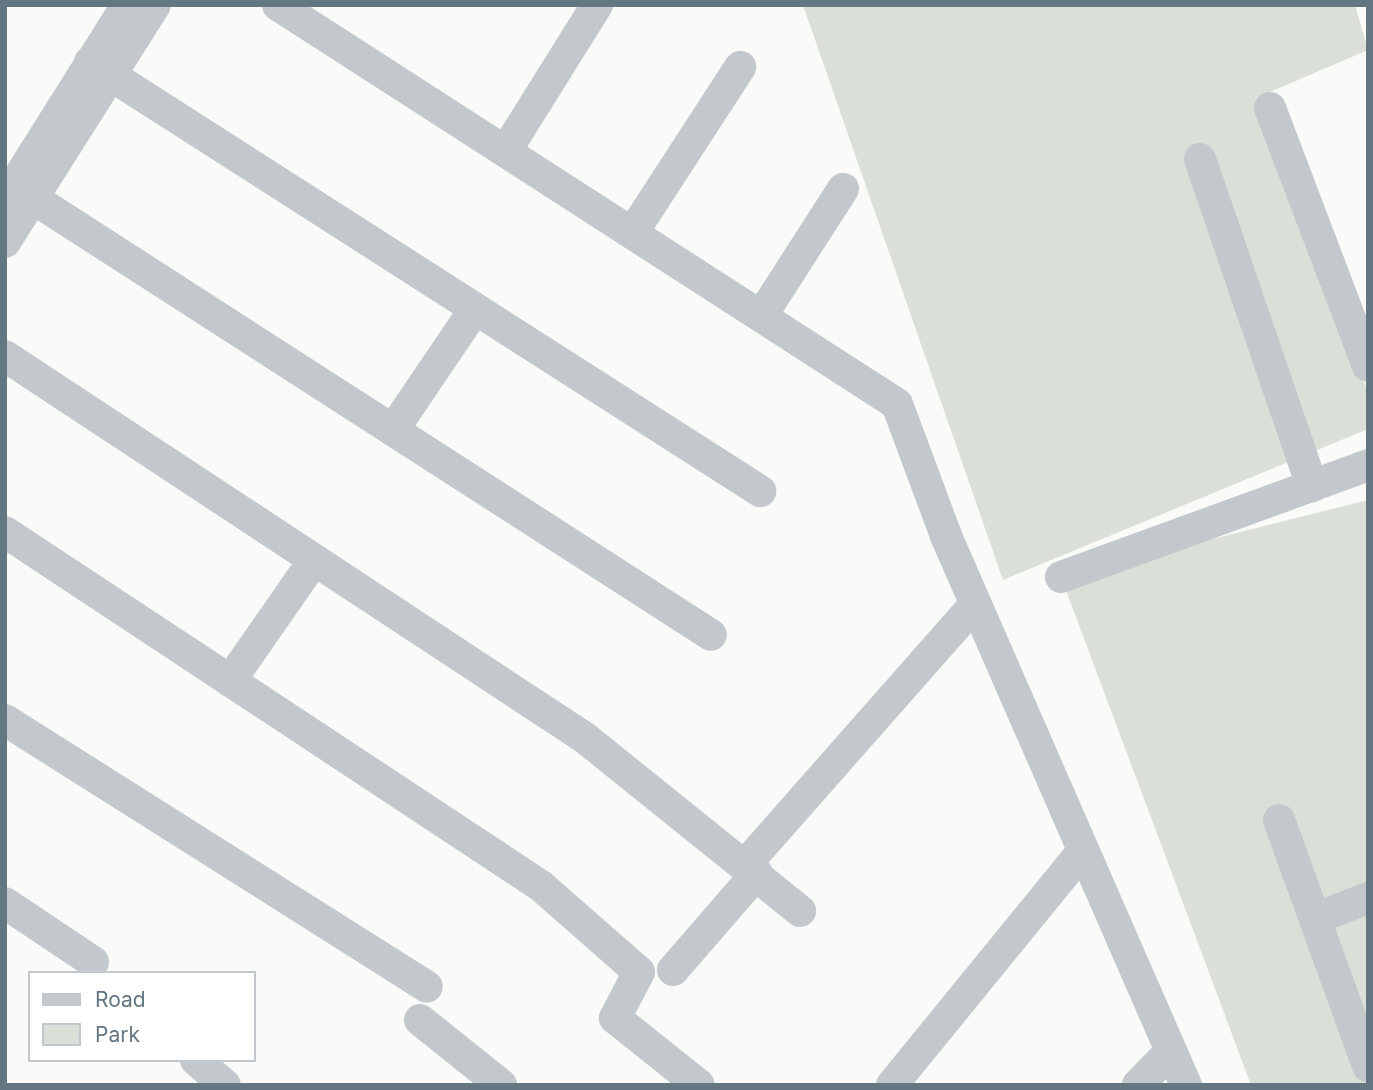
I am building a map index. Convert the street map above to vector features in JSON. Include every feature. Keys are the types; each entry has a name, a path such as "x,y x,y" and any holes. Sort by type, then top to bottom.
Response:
{"street":[{"path":"5,242 20,199 101,67 127,5"},
{"path":"101,67 155,5"},
{"path":"278,5 507,149 897,404 975,604 1186,1085"},
{"path":"507,149 597,5"},
{"path":"101,67 760,491"},
{"path":"633,232 740,67"},
{"path":"1270,108 1368,366"},
{"path":"1200,159 1312,486"},
{"path":"762,315 843,189"},
{"path":"20,199 393,430 712,635"},
{"path":"393,430 475,309"},
{"path":"5,356 585,738 752,869 800,911"},
{"path":"1061,577 1368,465"},
{"path":"5,532 230,681 475,838 631,963 639,972 615,1018 699,1085"},
{"path":"230,681 314,559"},
{"path":"673,970 752,869 975,604"},
{"path":"5,720 427,987"},
{"path":"1279,820 1319,917 1368,1066"},
{"path":"892,1085 1083,851"},
{"path":"1319,917 1368,898"},
{"path":"5,903 93,962"},
{"path":"420,1020 501,1085"},
{"path":"1138,1085 1171,1051"},
{"path":"198,1062 225,1085"}],"green space":[{"path":"803,5 1355,5 1368,50 1256,98 1368,393 1368,429 1003,580"},
{"path":"1368,500 1368,1085 1251,1085 1061,577"}]}
